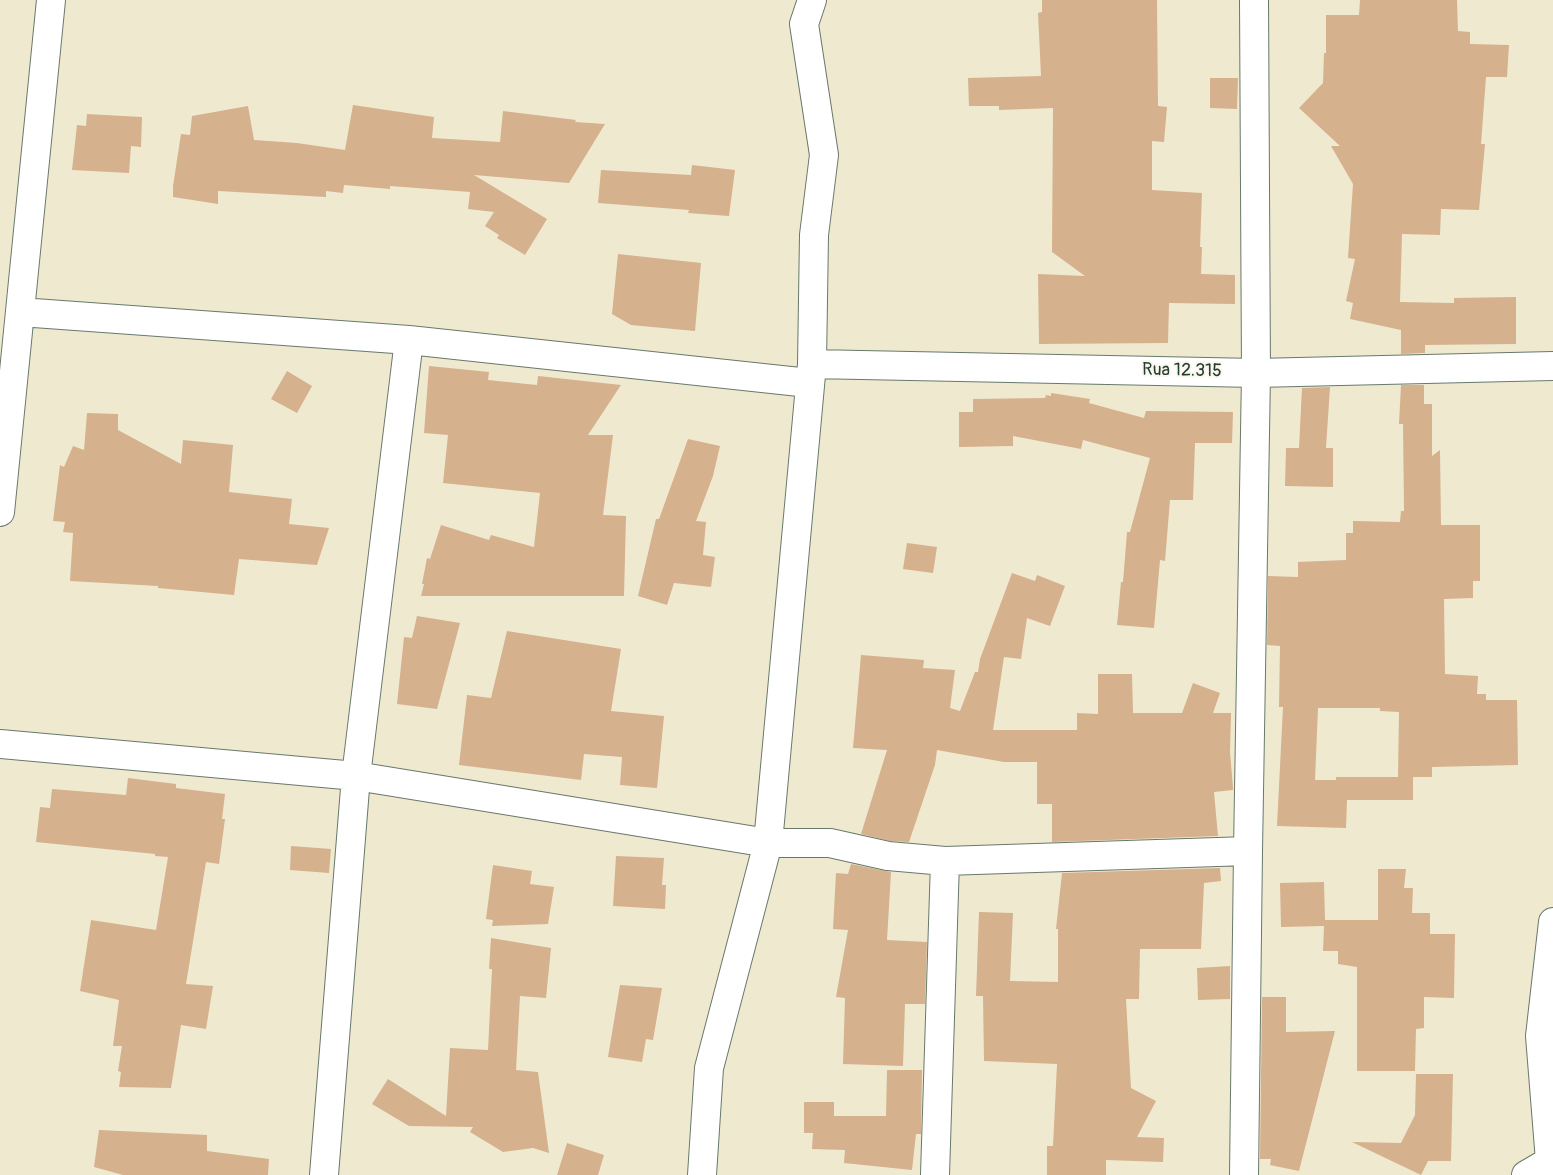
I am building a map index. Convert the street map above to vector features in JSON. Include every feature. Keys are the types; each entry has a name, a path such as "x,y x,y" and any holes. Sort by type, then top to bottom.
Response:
{"street":[{"path":"0,512 51,0"},
{"path":"702,1175 709,1068 768,843 811,373 814,235 824,155 804,24 812,0"},
{"path":"1244,1175 1256,373 1254,0"},
{"name":"Rua 12.315","path":"20,312 409,340 811,373 1256,373 1553,366"},
{"path":"324,1175 356,776 409,340"},
{"path":"0,744 356,776 768,843 830,843 888,856 945,861 1248,851"},
{"path":"935,1175 945,861"},
{"path":"1526,1175 1552,1160 1540,1036 1553,922"}],"building":[{"path":"1042,0 1157,0 1158,106 1167,107 1164,142 1152,141 1152,190 1202,193 1201,274 1235,275 1235,304 1169,303 1168,343 1039,344 1038,274 1085,276 1052,252 1053,108 999,110 999,106 969,106 968,78 1041,76 1038,13 1042,12"},
{"path":"1360,0 1457,0 1458,31 1470,32 1470,44 1509,45 1507,77 1486,77 1481,144 1485,144 1479,210 1441,209 1440,235 1402,234 1400,302 1454,303 1454,298 1516,297 1516,344 1425,345 1425,353 1401,354 1401,330 1350,319 1353,303 1346,301 1355,259 1348,258 1353,184 1331,146 1340,146 1299,108 1323,83 1324,53 1326,53 1326,15 1359,15"},
{"path":"1210,78 1238,78 1237,109 1210,108"},
{"path":"353,105 434,117 432,138 500,142 503,111 576,120 575,122 605,124 569,183 474,175 547,219 525,255 497,238 499,235 485,226 494,212 468,209 470,192 390,186 390,189 344,185 343,193 326,191 326,197 218,191 218,204 173,197 181,134 190,135 192,116 248,106 254,140 297,143 345,150"},
{"path":"87,114 142,117 141,147 131,146 129,173 72,170 77,125 86,126"},
{"path":"692,165 735,170 729,216 688,213 689,210 598,203 601,170 691,175"},
{"path":"618,254 701,263 695,331 631,325 612,314"},
{"path":"429,366 489,372 488,380 537,385 538,376 621,385 588,435 613,435 603,515 626,516 624,596 421,596 427,558 430,559 441,525 489,540 491,535 534,547 540,493 443,483 448,435 424,433"},
{"path":"287,371 312,386 297,413 271,399"},
{"path":"1401,385 1424,385 1424,404 1432,404 1432,456 1440,450 1441,525 1480,525 1480,581 1473,581 1473,598 1444,599 1445,674 1478,676 1477,694 1486,694 1486,700 1517,700 1518,765 1432,767 1432,777 1413,777 1413,800 1347,800 1346,828 1277,826 1283,707 1279,707 1280,646 1267,645 1268,576 1298,577 1298,562 1346,560 1346,533 1353,533 1353,521 1400,522 1401,511 1404,511 1403,424 1399,424","holes":["1318,708 1380,708 1380,711 1399,712 1398,777 1336,777 1336,780 1315,780"]},
{"path":"1330,387 1326,448 1333,448 1333,487 1285,486 1286,448 1299,448 1302,388"},
{"path":"1051,393 1090,399 1089,403 1144,418 1146,411 1233,412 1232,443 1195,443 1193,500 1170,500 1165,561 1160,560 1154,628 1117,625 1127,532 1130,532 1150,458 1083,440 1081,449 1013,436 1013,446 959,447 959,412 973,412 973,399 1045,398 1046,395 1051,396"},
{"path":"87,413 118,414 118,430 181,464 183,440 233,445 229,492 292,499 289,524 329,528 317,565 239,559 234,595 158,588 158,586 70,581 73,533 63,532 65,522 53,521 60,465 64,467 73,446 84,450"},
{"path":"688,439 720,446 713,476 696,521 706,522 703,555 715,557 711,587 674,583 667,605 638,596 656,519 659,519"},
{"path":"907,543 937,547 933,573 903,569"},
{"path":"1012,573 1035,581 1037,575 1065,586 1050,626 1027,618 1021,659 1004,657 993,730 1077,730 1077,713 1098,714 1098,674 1132,674 1133,713 1182,713 1193,683 1220,693 1213,713 1231,713 1230,752 1233,790 1214,792 1218,836 1052,842 1052,804 1037,804 1037,762 1004,762 937,750 935,765 909,842 890,841 861,834 887,750 853,748 861,655 924,660 923,668 955,670 950,708 960,711 975,672 978,672 980,659"},
{"path":"417,616 460,623 437,709 397,704 404,637 412,638"},
{"path":"507,631 621,649 611,711 664,716 657,788 620,785 622,757 584,754 581,780 459,765 467,695 491,698"},
{"path":"128,778 176,784 176,788 225,794 222,819 225,819 219,864 206,862 186,984 213,986 206,1029 181,1025 171,1088 119,1087 121,1072 118,1071 122,1046 113,1046 119,1000 80,991 91,920 156,930 168,857 155,856 155,854 36,842 40,807 50,808 52,789 126,795"},
{"path":"291,846 331,849 329,873 290,870"},
{"path":"616,856 664,858 662,885 666,885 665,909 613,906"},
{"path":"851,864 891,872 887,940 927,942 925,1004 905,1004 903,1066 843,1064 845,998 836,997 848,930 833,929 836,873 848,874"},
{"path":"493,865 532,871 530,884 554,887 548,924 492,926 493,920 486,919"},
{"path":"1220,868 1221,881 1204,883 1201,949 1140,949 1139,999 1126,999 1131,1088 1156,1101 1137,1137 1164,1138 1163,1162 1106,1160 1106,1175 1047,1175 1047,1146 1053,1146 1057,1064 984,1061 983,996 976,996 979,912 1013,913 1010,981 1058,982 1058,929 1056,929 1062,873"},
{"path":"1378,869 1406,869 1404,888 1413,888 1412,913 1430,913 1430,934 1455,934 1454,998 1424,997 1424,1028 1416,1029 1415,1071 1357,1071 1357,967 1338,964 1338,951 1323,951 1324,926 1281,927 1280,883 1324,882 1325,920 1378,920"},
{"path":"491,938 551,948 546,998 520,996 516,1070 538,1072 549,1153 533,1148 503,1152 470,1132 473,1127 409,1126 372,1104 388,1079 446,1116 450,1048 488,1050 492,969 489,969"},
{"path":"1230,966 1230,999 1198,1000 1197,968"},
{"path":"620,985 662,988 653,1040 646,1039 642,1062 608,1057"},
{"path":"1262,997 1286,997 1286,1032 1335,1031 1299,1171 1270,1165 1271,1159 1260,1159"},
{"path":"887,1070 922,1070 921,1134 916,1134 912,1170 844,1163 845,1150 812,1149 813,1133 804,1133 804,1102 834,1102 834,1116 886,1116"},
{"path":"1416,1074 1453,1074 1451,1161 1428,1161 1421,1175 1352,1142 1401,1143 1415,1115"},
{"path":"99,1130 207,1135 207,1151 269,1159 268,1175 123,1175 94,1167"},
{"path":"567,1143 604,1155 598,1175 557,1175"}]}
